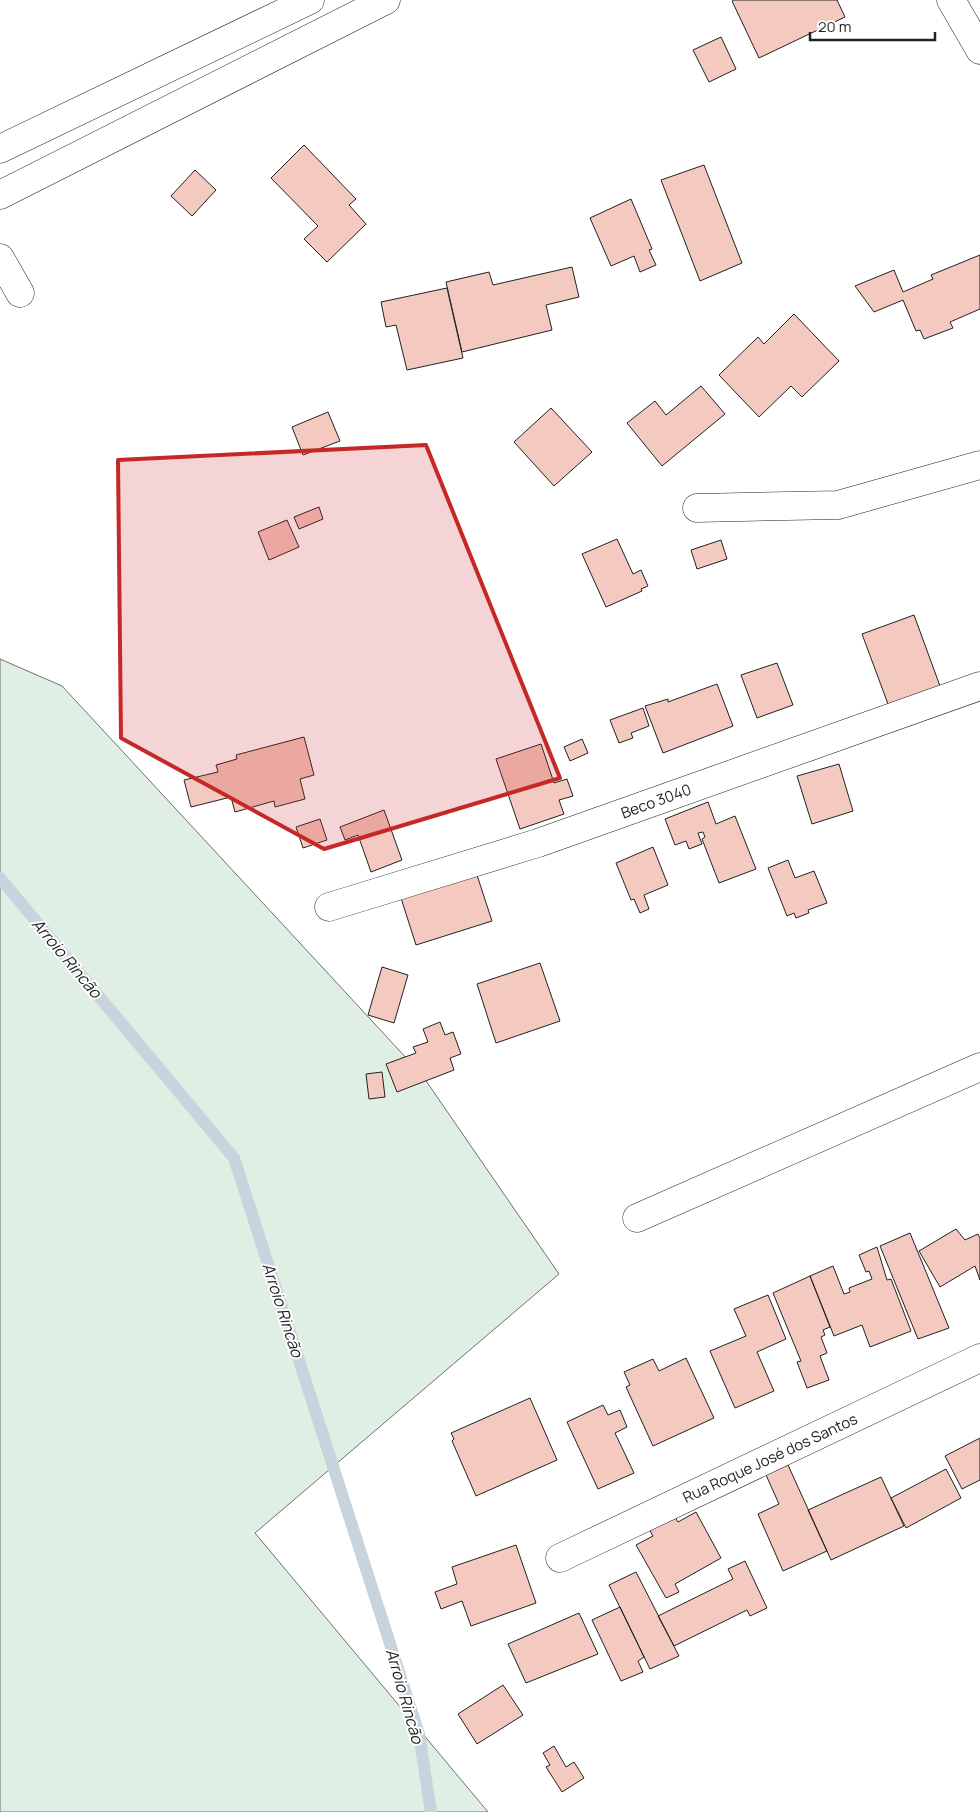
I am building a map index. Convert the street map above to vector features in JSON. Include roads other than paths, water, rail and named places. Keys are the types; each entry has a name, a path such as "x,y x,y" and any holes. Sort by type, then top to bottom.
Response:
{"street":[{"path":"0,149 310,0"},
{"path":"0,195 386,0"},
{"path":"951,0 980,50"},
{"path":"0,258 20,292"},
{"path":"698,508 838,505 980,465"},
{"name":"Beco 3040","path":"329,907 538,843 980,686"},
{"path":"637,1218 980,1067"},
{"name":"Rua Roque José dos Santos","path":"560,1558 980,1358"}],"waterway":[{"name":"Arroio Rincão","path":"0,878 234,1158 419,1734 431,1812"}]}
